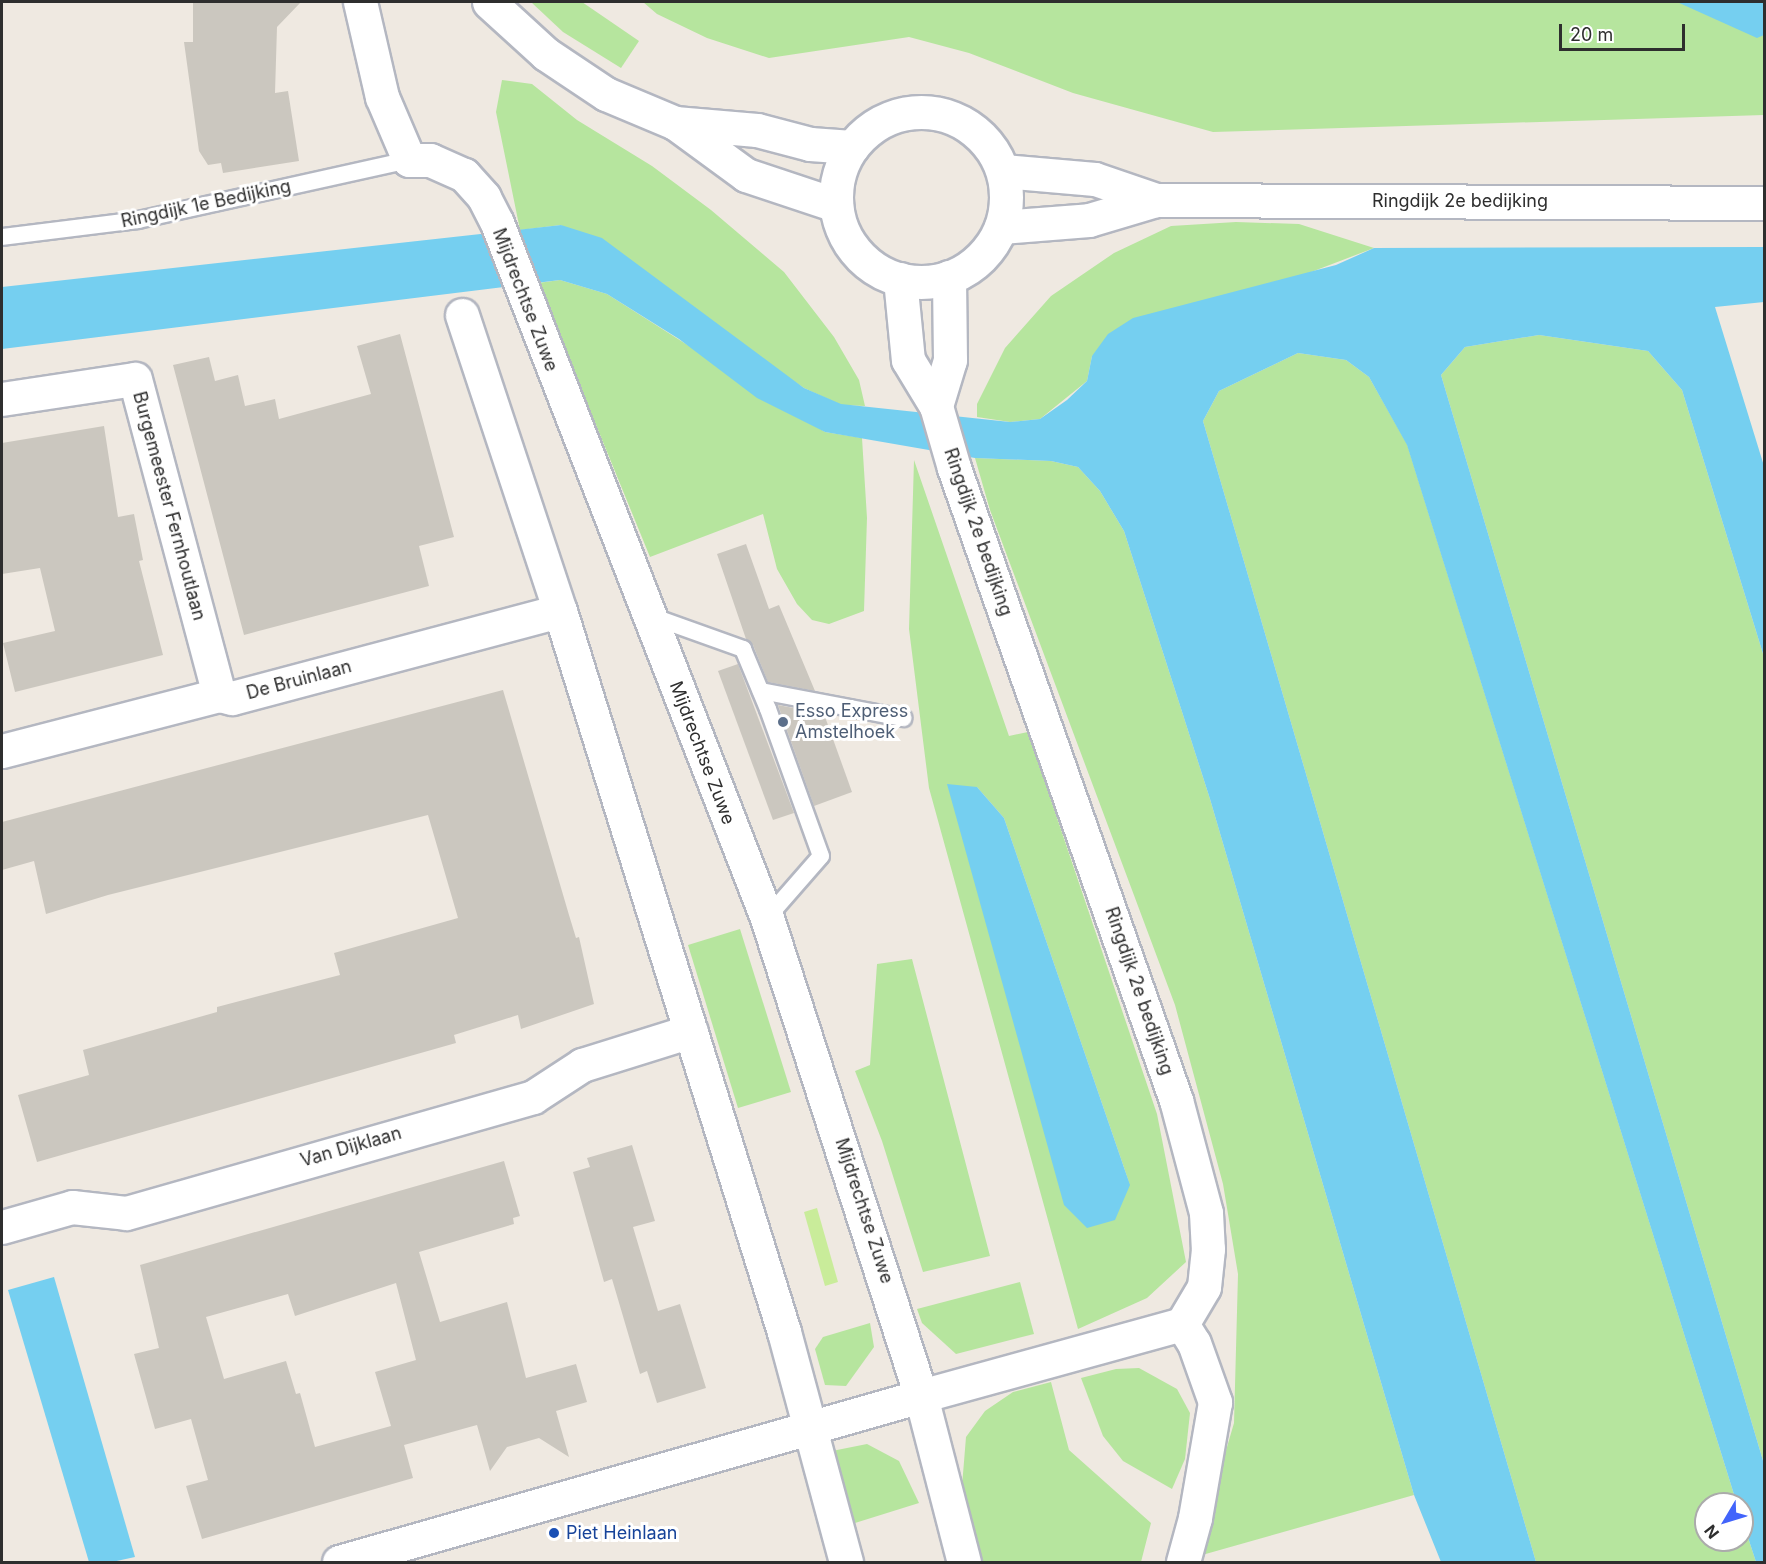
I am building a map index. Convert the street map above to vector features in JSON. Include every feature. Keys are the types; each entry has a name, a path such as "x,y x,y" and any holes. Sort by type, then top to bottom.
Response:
{"street":[{"path":"360,2 382,97 409,160"},
{"path":"489,2 546,54 606,94 675,123 746,175 836,205"},
{"path":"935,112 972,129 988,144 1003,171 1006,202 1001,227 989,248 971,266 949,277 924,282 900,279 876,269 856,252 843,230 836,205 838,176 852,147 874,124 903,113 935,112"},
{"path":"675,123 757,130 810,144 852,147"},
{"name":"Mijdrechtse Zuwe","path":"409,160 430,160 464,175 484,198 497,223 527,307 767,918 921,1396 964,1563"},
{"name":"Ringdijk 2e bedijking","path":"1003,171 1095,179 1156,200"},
{"name":"Ringdijk 2e bedijking","path":"1001,227 1089,220 1156,200 1764,203"},
{"path":"936,406 950,360 949,277"},
{"name":"Ringdijk 2e bedijking","path":"900,279 908,360 936,406 954,468 1176,1100 1206,1213 1208,1249 1204,1287 1182,1324"},
{"path":"462,315 560,611 691,1031 809,1425 846,1563"},
{"name":"Burgemeester Fernhoutlaan","path":"2,399 135,378 219,695"},
{"name":"De Bruinlaan","path":"2,751 219,695 232,698 560,611"},
{"name":"Van Dijklaan","path":"2,1227 72,1206 126,1213 533,1097 582,1065 691,1031"},
{"path":"346,1562 809,1425 1182,1324 1194,1343 1215,1402 1195,1518 1183,1563"}],"lane":[{"name":"Ringdijk 1e Bedijking","path":"2,237 138,220 409,160"},
{"path":"648,615 743,649 761,691 821,856 767,918"},
{"path":"761,691 903,718"}],"green space":[{"path":"531,2 582,2 639,41 621,68 563,32"},
{"path":"643,2 1764,2 1764,115 1213,132 1073,93 969,53 909,37 769,58 707,38 657,14"},
{"path":"502,80 532,84 577,120 652,166 711,210 784,272 834,337 859,380 865,406 841,405 804,388 561,225 520,230 496,112"},
{"path":"1236,222 1299,224 1374,248 1092,356 1087,381 1040,419 1010,422 977,417 977,404 1005,348 1051,296 1114,253 1171,226"},
{"path":"560,280 607,294 825,432 862,438 867,518 864,611 829,624 812,620 797,604 777,569 763,514 650,557 538,283"},
{"path":"1539,335 1648,351 1682,390 1764,657 1764,1464 1441,375 1465,347"},
{"path":"1298,353 1346,360 1369,377 1407,444 1733,1492 1694,1492 1694,1552 1753,1552 1756,1562 1536,1562 1203,421 1219,391"},
{"path":"975,458 1051,461 1078,467 1100,491 1124,531 1210,799 1414,1495 1195,1557 1234,1423 1238,1274 1223,1184 1175,1005 990,510"},
{"path":"914,460 1009,736 1028,732 1157,1114 1186,1262 1147,1298 1078,1329 929,788 909,629","holes":["977,787 1004,818 1130,1185"]},
{"path":"740,929 791,1092 738,1108 688,945"},
{"path":"912,959 990,1256 923,1272 882,1141 855,1071 870,1065 877,964"},
{"path":"817,1208 838,1282 825,1286 804,1212"},
{"path":"1020,1282 1034,1334 956,1354 922,1323 917,1309"},
{"path":"870,1323 874,1347 846,1386 825,1385 815,1349 823,1337"},
{"path":"1139,1368 1177,1389 1190,1413 1185,1459 1172,1489 1123,1461 1103,1436 1081,1378 1116,1369"},
{"path":"1051,1382 1069,1450 1151,1523 1141,1562 981,1562 962,1486 966,1437 985,1411 1013,1392"},
{"path":"867,1444 899,1461 919,1503 855,1523 832,1451"}],"water":[{"path":"1677,2 1764,2 1764,35 1757,38"},
{"path":"561,225 602,238 804,388 841,404 1010,422 1040,419 1067,400 1087,381 1092,356 1108,334 1133,318 1336,265 1374,248 1764,247 1764,302 1715,307 1764,466 1764,657 1682,390 1648,351 1539,335 1465,347 1441,375 1764,1464 1764,1562 1756,1562 1753,1552 1754,1492 1733,1492 1407,445 1369,377 1346,360 1298,353 1219,391 1203,421 1536,1562 1441,1562 1414,1495 1210,799 1124,531 1100,491 1078,467 1051,461 975,458 825,432 757,398 679,339 607,294 560,280 2,349 2,287"},
{"path":"947,784 977,787 1004,818 1130,1185 1115,1220 1087,1228 1064,1205"},
{"path":"54,1277 135,1557 112,1562 89,1562 8,1290"}],"building":[{"path":"193,2 301,2 277,27 275,93 288,91 299,161 223,173 221,163 208,165 199,151 184,42 193,42"},
{"path":"400,334 454,537 419,546 429,586 244,635 173,365 209,357 215,381 238,375 245,406 275,399 279,419 371,394 357,346"},
{"path":"104,426 118,517 134,514 143,560 139,561 163,655 15,692 3,643 55,631 40,568 2,574 2,443"},
{"path":"746,544 769,609 779,605 815,691 768,682 753,645 746,639 717,554"},
{"path":"738,664 794,813 773,820 718,671"},
{"path":"503,690 576,938 579,937 594,1004 521,1029 518,1015 454,1035 456,1043 37,1162 18,1095 89,1075 83,1050 217,1012 217,1007 340,975 334,953 458,918 428,815 108,895 46,914 34,861 2,870 2,822"},
{"path":"778,705 824,714 852,792 814,806"},
{"path":"632,1145 655,1221 633,1227 658,1311 680,1304 706,1388 657,1403 647,1371 640,1374 612,1279 604,1282 573,1172 590,1167 587,1158"},
{"path":"504,1161 520,1216 513,1218 514,1224 419,1252 440,1322 507,1302 526,1378 576,1364 587,1402 556,1411 569,1457 539,1438 507,1447 490,1471 477,1425 404,1445 413,1478 202,1539 186,1486 208,1480 191,1419 155,1429 134,1354 159,1348 140,1265","holes":["396,1283 416,1360 375,1372 391,1426 315,1447 300,1393 296,1394 286,1361 224,1379 206,1317 288,1294 295,1316"]}],"place":[{"name":"Esso Express Amstelhoek","path":"783,722"},
{"name":"Piet Heinlaan","path":"554,1533"}]}
